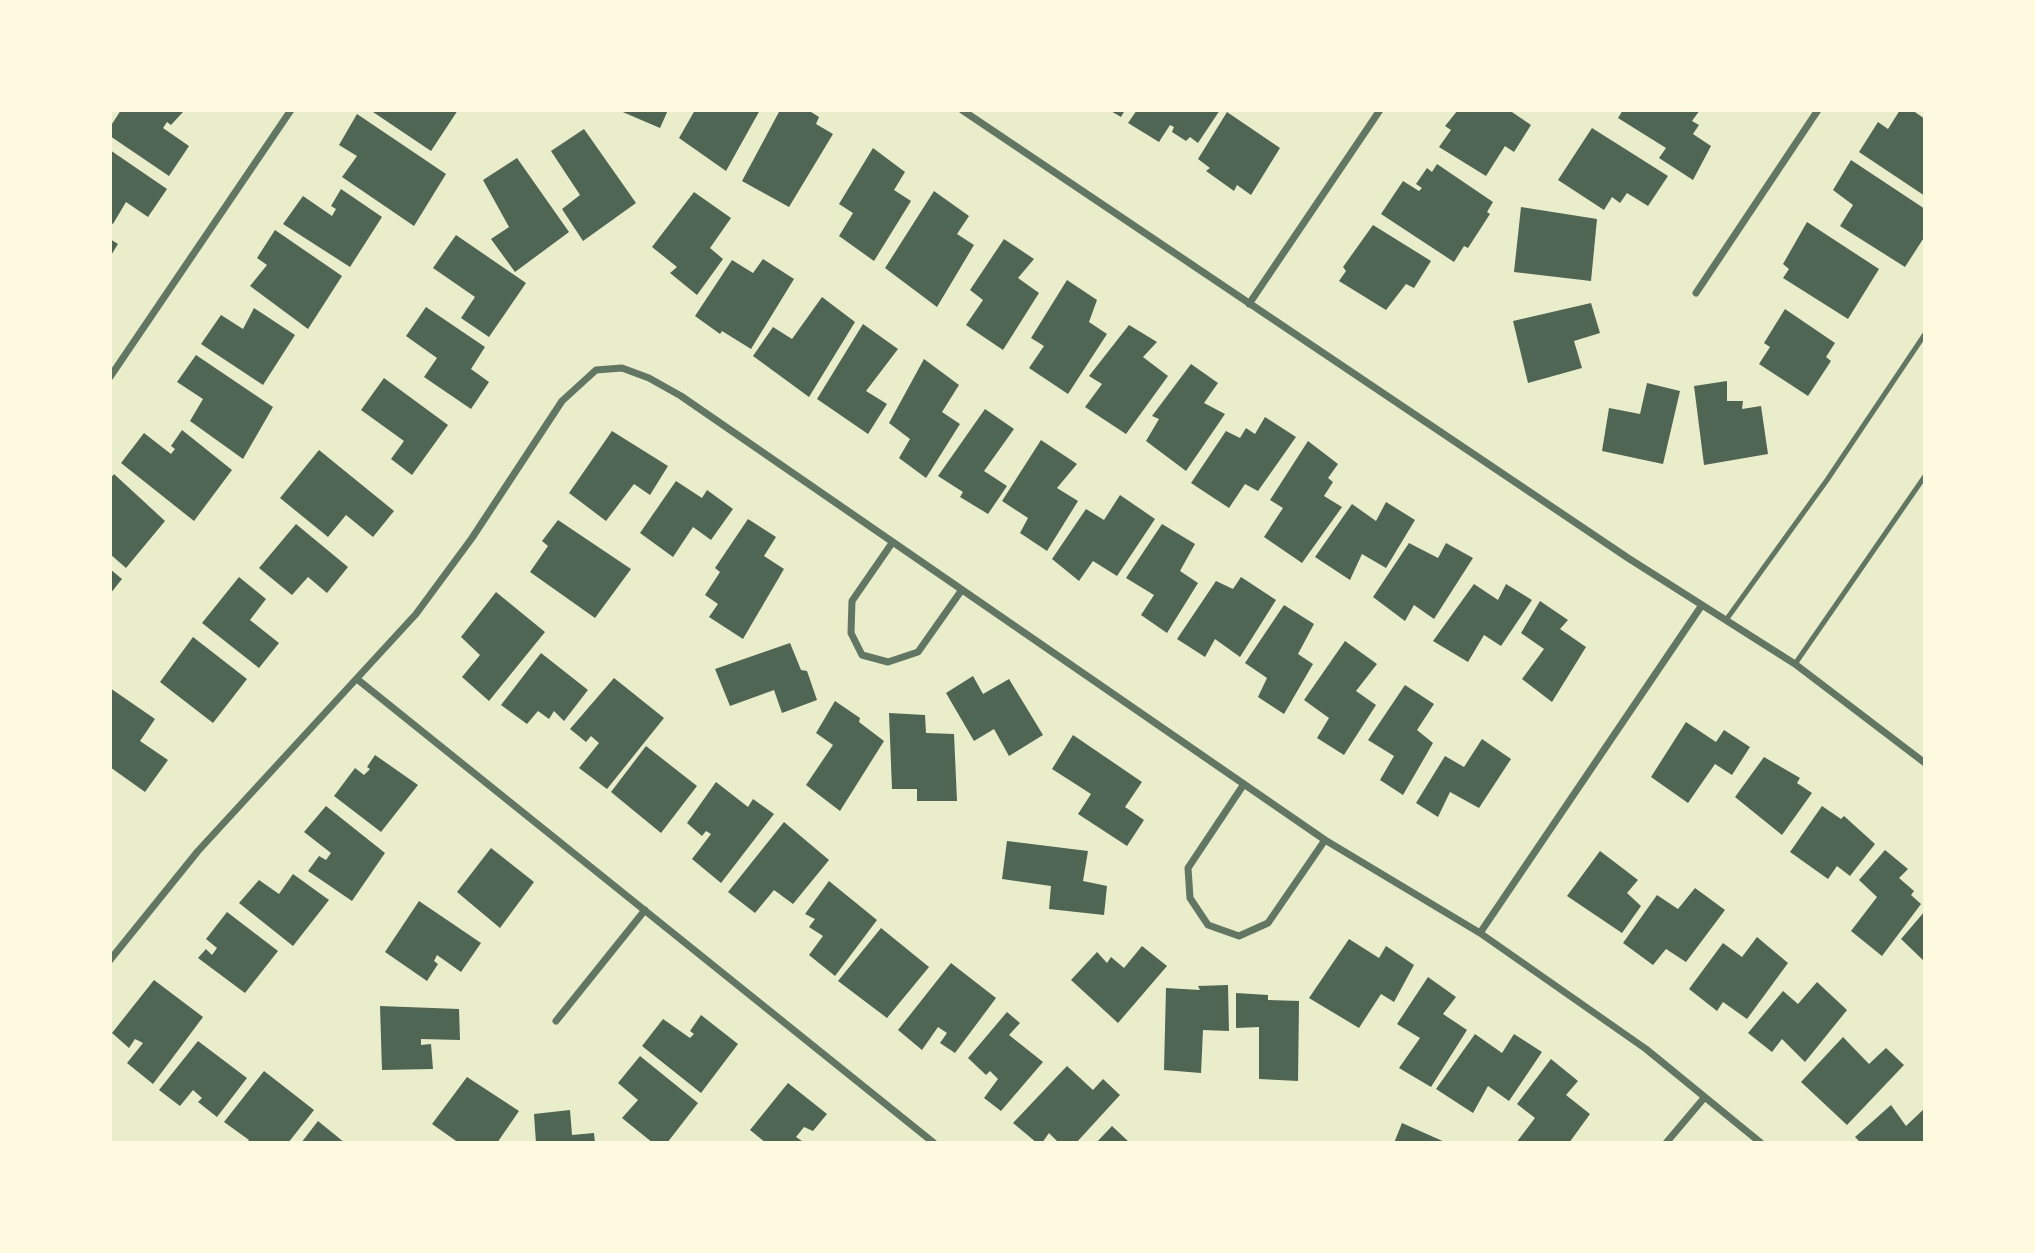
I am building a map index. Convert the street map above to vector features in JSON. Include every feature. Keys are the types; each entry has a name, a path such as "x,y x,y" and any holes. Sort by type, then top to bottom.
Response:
{"street":[{"path":"110,377 291,110"},
{"path":"962,110 1249,304 1795,664 1925,763"},
{"path":"1249,304 1380,110"},
{"path":"1696,293 1818,110"},
{"path":"110,960 198,851 416,614 456,560 562,401 596,370 608,367 649,377 681,396 1325,840 1480,933 1646,1049 1761,1143"},
{"path":"892,542 852,601 851,633 862,655 888,662 918,652 961,590"},
{"path":"1480,933 1702,605"},
{"path":"357,679 934,1143"},
{"path":"1244,784 1188,868 1189,898 1208,925 1239,936 1268,923 1325,840"},
{"path":"556,1021 645,910"},
{"path":"1666,1143 1704,1098"}],"lane":[{"path":"1726,620 1827,480 1925,334"},
{"path":"1795,664 1925,476"}],"building":[{"path":"121,110 183,112 171,125 167,122 163,128 189,146 169,176 110,136 110,127"},
{"path":"370,110 458,110 431,151"},
{"path":"618,110 668,110 660,128"},
{"path":"695,110 760,110 726,171 679,138"},
{"path":"780,110 808,110 819,117 816,124 833,134 789,207 742,181"},
{"path":"1109,110 1125,110 1121,117"},
{"path":"1137,110 1220,110 1198,143 1190,137 1186,141 1172,132 1174,127 1170,125 1159,142 1128,123"},
{"path":"1458,110 1509,110 1531,125 1514,152 1505,146 1486,176 1439,147 1451,130 1445,126"},
{"path":"1623,110 1700,110 1692,121 1699,125 1693,134 1711,146 1693,180 1659,158 1666,148 1618,118"},
{"path":"1900,110 1912,110 1925,119 1925,196 1859,152 1878,122 1888,129"},
{"path":"1227,112 1280,148 1251,195 1237,185 1234,191 1206,171 1210,168 1198,159"},
{"path":"357,114 446,174 414,226 342,177 357,156 339,145"},
{"path":"1592,128 1668,176 1648,206 1627,193 1620,203 1612,197 1604,210 1558,180"},
{"path":"584,129 636,203 583,241 562,209 580,195 551,151"},
{"path":"873,148 905,172 894,190 911,201 874,261 839,236 853,213 839,204"},
{"path":"110,150 167,189 148,217 126,202 113,224 110,222"},
{"path":"517,158 569,232 515,272 491,239 509,227 483,180"},
{"path":"1851,160 1925,209 1925,236 1905,267 1840,226 1853,205 1833,190"},
{"path":"1437,164 1493,202 1487,212 1490,214 1468,248 1464,246 1454,262 1381,214 1403,181 1419,191 1422,188 1416,184 1427,168 1432,172"},
{"path":"341,189 382,217 350,267 283,224 303,196 332,216 336,209 331,206"},
{"path":"934,191 969,216 957,234 974,245 937,307 885,268"},
{"path":"694,192 731,218 710,248 723,259 697,295 670,273 677,267 652,247"},
{"path":"1521,207 1597,219 1591,281 1514,272"},
{"path":"1807,222 1879,269 1848,319 1783,278 1789,269 1783,264"},
{"path":"1373,225 1431,261 1414,288 1406,284 1386,310 1339,281 1346,271 1343,267"},
{"path":"275,230 342,276 308,329 250,286 267,265 257,258"},
{"path":"456,235 526,283 489,337 461,318 475,297 433,268"},
{"path":"110,239 118,244 110,257"},
{"path":"1004,239 1034,259 1018,278 1039,293 1003,350 966,325 983,300 970,290"},
{"path":"763,259 794,279 751,349 722,331 720,334 695,316 732,260 753,273"},
{"path":"1067,280 1097,300 1089,322 1107,334 1068,394 1029,368 1044,346 1031,338"},
{"path":"822,297 855,322 809,397 753,356 773,327 792,339"},
{"path":"1591,303 1600,333 1574,341 1582,368 1528,383 1513,321"},
{"path":"426,307 485,347 471,369 489,382 471,409 424,377 437,358 406,336"},
{"path":"254,308 295,335 263,385 201,344 221,315 243,329"},
{"path":"1785,309 1835,343 1826,357 1831,361 1808,396 1759,364 1770,347 1764,343"},
{"path":"863,324 898,349 866,391 887,404 868,434 817,399"},
{"path":"1129,325 1157,342 1143,357 1168,376 1126,434 1085,407 1102,384 1089,376"},
{"path":"196,355 273,407 243,459 190,421 203,399 177,382"},
{"path":"924,359 959,385 942,412 960,424 926,478 899,458 910,439 889,423"},
{"path":"1191,364 1218,383 1204,403 1225,414 1186,471 1146,441 1159,419 1152,416"},
{"path":"384,378 448,425 412,475 391,459 404,441 361,410"},
{"path":"1727,381 1727,401 1743,401 1742,409 1761,406 1768,454 1704,465 1694,386"},
{"path":"1647,383 1680,391 1663,464 1602,451 1609,408 1640,414"},
{"path":"985,409 1014,429 984,471 1007,486 988,514 960,497 963,492 938,476"},
{"path":"1265,417 1296,437 1258,491 1245,484 1229,508 1191,483 1226,431 1240,438 1246,428 1255,434"},
{"path":"182,430 232,470 194,521 121,463 144,433 171,454 175,449 171,446"},
{"path":"612,431 668,466 650,495 634,484 606,521 569,493"},
{"path":"1041,440 1077,464 1057,488 1078,501 1047,551 1020,533 1028,518 1002,501"},
{"path":"1308,441 1338,464 1328,478 1333,482 1324,496 1342,507 1302,563 1264,537 1283,508 1270,500"},
{"path":"319,450 394,511 373,537 346,515 328,537 280,498"},
{"path":"114,474 165,521 126,568 110,554 110,479"},
{"path":"676,481 702,498 707,490 733,509 711,540 693,527 673,557 640,533"},
{"path":"1120,495 1155,519 1117,576 1093,561 1079,581 1052,559 1086,509 1104,520"},
{"path":"1386,502 1415,520 1386,568 1362,554 1350,580 1315,557 1352,504 1376,521"},
{"path":"748,519 776,537 764,556 784,569 743,639 709,617 718,604 705,595 720,572 715,568"},
{"path":"558,520 631,569 595,618 530,572 548,546 542,541"},
{"path":"296,524 348,567 327,593 308,577 292,595 259,568"},
{"path":"1162,524 1195,544 1180,571 1198,583 1167,633 1141,615 1154,595 1126,578"},
{"path":"1409,543 1438,558 1446,543 1473,558 1434,619 1414,605 1405,621 1373,597"},
{"path":"110,569 122,579 110,594"},
{"path":"239,577 266,599 250,620 279,643 259,668 202,623"},
{"path":"1241,577 1276,600 1240,657 1215,639 1205,657 1177,639 1216,581 1233,589"},
{"path":"1474,584 1498,600 1506,584 1532,600 1501,646 1484,635 1468,662 1433,641"},
{"path":"496,592 545,632 489,701 462,677 480,655 461,637"},
{"path":"1540,601 1568,620 1560,629 1586,647 1552,702 1522,679 1544,649 1521,633"},
{"path":"1284,605 1314,624 1298,654 1313,664 1284,714 1258,697 1267,678 1245,663"},
{"path":"193,637 247,679 213,723 160,682"},
{"path":"1345,641 1377,664 1356,691 1376,705 1344,755 1317,738 1329,718 1304,700"},
{"path":"790,643 801,670 807,671 817,700 782,713 774,690 730,706 715,669"},
{"path":"541,653 588,690 564,721 554,711 549,719 538,711 527,724 501,705"},
{"path":"973,676 983,694 1009,679 1043,735 1009,756 994,729 974,741 946,693"},
{"path":"614,678 664,718 607,789 579,768 599,743 591,736 586,742 570,729"},
{"path":"1405,685 1434,704 1417,730 1433,743 1403,795 1380,780 1394,756 1368,740"},
{"path":"110,688 155,719 140,741 168,760 145,792 110,767"},
{"path":"835,701 860,718 859,722 884,741 840,811 806,785 833,745 816,733"},
{"path":"889,713 925,715 926,733 954,734 957,801 917,801 917,789 892,789"},
{"path":"1686,722 1716,742 1724,730 1750,747 1732,775 1715,764 1688,803 1651,777"},
{"path":"1073,735 1142,782 1125,807 1144,820 1127,846 1078,814 1091,794 1052,769"},
{"path":"1482,739 1511,759 1479,808 1450,792 1438,817 1416,803 1445,756 1464,767"},
{"path":"646,746 697,786 661,833 611,792"},
{"path":"375,755 418,785 381,832 334,796 355,768 364,775 370,769 367,767"},
{"path":"1764,757 1800,778 1797,783 1812,793 1782,835 1735,797"},
{"path":"716,782 748,807 753,799 774,814 721,883 692,859 711,834 706,831 702,836 687,823"},
{"path":"326,806 385,853 352,901 308,871 319,856 326,860 331,853 304,832"},
{"path":"1822,806 1841,819 1844,816 1875,844 1850,876 1837,866 1828,879 1790,852"},
{"path":"784,822 829,860 793,904 774,890 755,913 728,892"},
{"path":"1007,841 1088,851 1083,881 1107,886 1104,915 1049,909 1051,886 1002,879"},
{"path":"491,848 534,882 500,928 457,892"},
{"path":"1885,850 1908,869 1899,878 1914,891 1911,895 1921,904 1882,956 1851,931 1877,897 1859,880"},
{"path":"1600,851 1638,880 1627,893 1641,906 1622,933 1567,896"},
{"path":"293,874 329,900 293,946 239,903 259,880 279,894"},
{"path":"829,881 877,920 835,976 809,955 823,936 809,927 815,919 805,914"},
{"path":"1695,888 1725,910 1686,962 1666,949 1653,965 1623,943 1657,895 1678,909"},
{"path":"419,901 481,943 461,972 437,955 434,961 438,964 427,981 385,952"},
{"path":"1925,911 1925,962 1901,939"},
{"path":"227,912 278,951 245,993 198,958 206,949 212,955 217,948 206,939"},
{"path":"881,928 929,967 887,1018 838,981"},
{"path":"1757,937 1788,963 1747,1019 1723,1002 1717,1011 1689,989 1723,943 1742,957"},
{"path":"1349,939 1379,958 1386,946 1414,965 1394,1002 1381,994 1359,1028 1309,998"},
{"path":"1142,946 1167,966 1118,1023 1071,980 1097,952 1107,963 1111,957 1124,968"},
{"path":"951,963 996,998 955,1053 940,1043 947,1033 938,1027 922,1050 898,1030"},
{"path":"1428,977 1456,997 1443,1014 1467,1030 1431,1087 1399,1068 1420,1038 1397,1024"},
{"path":"154,980 203,1017 153,1084 127,1063 143,1043 135,1039 129,1048 112,1033"},
{"path":"1817,982 1847,1010 1805,1062 1782,1039 1772,1052 1748,1033 1783,991 1798,1004"},
{"path":"1228,985 1229,1031 1203,1030 1201,1073 1164,1070 1166,988 1200,990 1198,986"},
{"path":"1236,993 1268,995 1268,1000 1299,1001 1298,1081 1259,1079 1259,1027 1236,1028"},
{"path":"380,1006 459,1009 460,1040 421,1039 421,1045 431,1044 433,1069 382,1070"},
{"path":"1007,1012 1020,1023 1009,1035 1043,1062 1001,1111 984,1098 998,1079 990,1071 986,1075 968,1058"},
{"path":"701,1015 738,1044 701,1093 642,1046 663,1019 690,1038 694,1034 690,1031"},
{"path":"1475,1034 1502,1053 1514,1034 1542,1052 1509,1101 1488,1086 1473,1113 1436,1089"},
{"path":"1843,1037 1869,1064 1886,1048 1904,1065 1847,1125 1801,1082"},
{"path":"198,1041 247,1078 217,1117 198,1102 202,1098 193,1090 180,1106 159,1090"},
{"path":"640,1056 698,1103 667,1143 653,1143 622,1118 638,1100 618,1083"},
{"path":"1551,1059 1578,1081 1566,1095 1590,1114 1569,1143 1516,1143 1535,1118 1517,1104"},
{"path":"1067,1066 1093,1090 1103,1079 1120,1095 1076,1143 1059,1143 1049,1133 1042,1143 1037,1143 1013,1123"},
{"path":"264,1071 314,1110 288,1143 247,1143 249,1140 224,1122"},
{"path":"467,1077 519,1111 497,1143 459,1143 432,1124"},
{"path":"788,1083 827,1114 813,1131 804,1127 796,1137 805,1143 766,1143 750,1130"},
{"path":"1891,1105 1906,1126 1925,1108 1925,1143 1861,1143 1855,1137"},
{"path":"570,1110 572,1135 594,1133 595,1143 536,1143 534,1114"},
{"path":"318,1121 345,1143 301,1143"},
{"path":"1402,1123 1447,1143 1394,1143"},
{"path":"1112,1126 1130,1143 1096,1143"}]}
